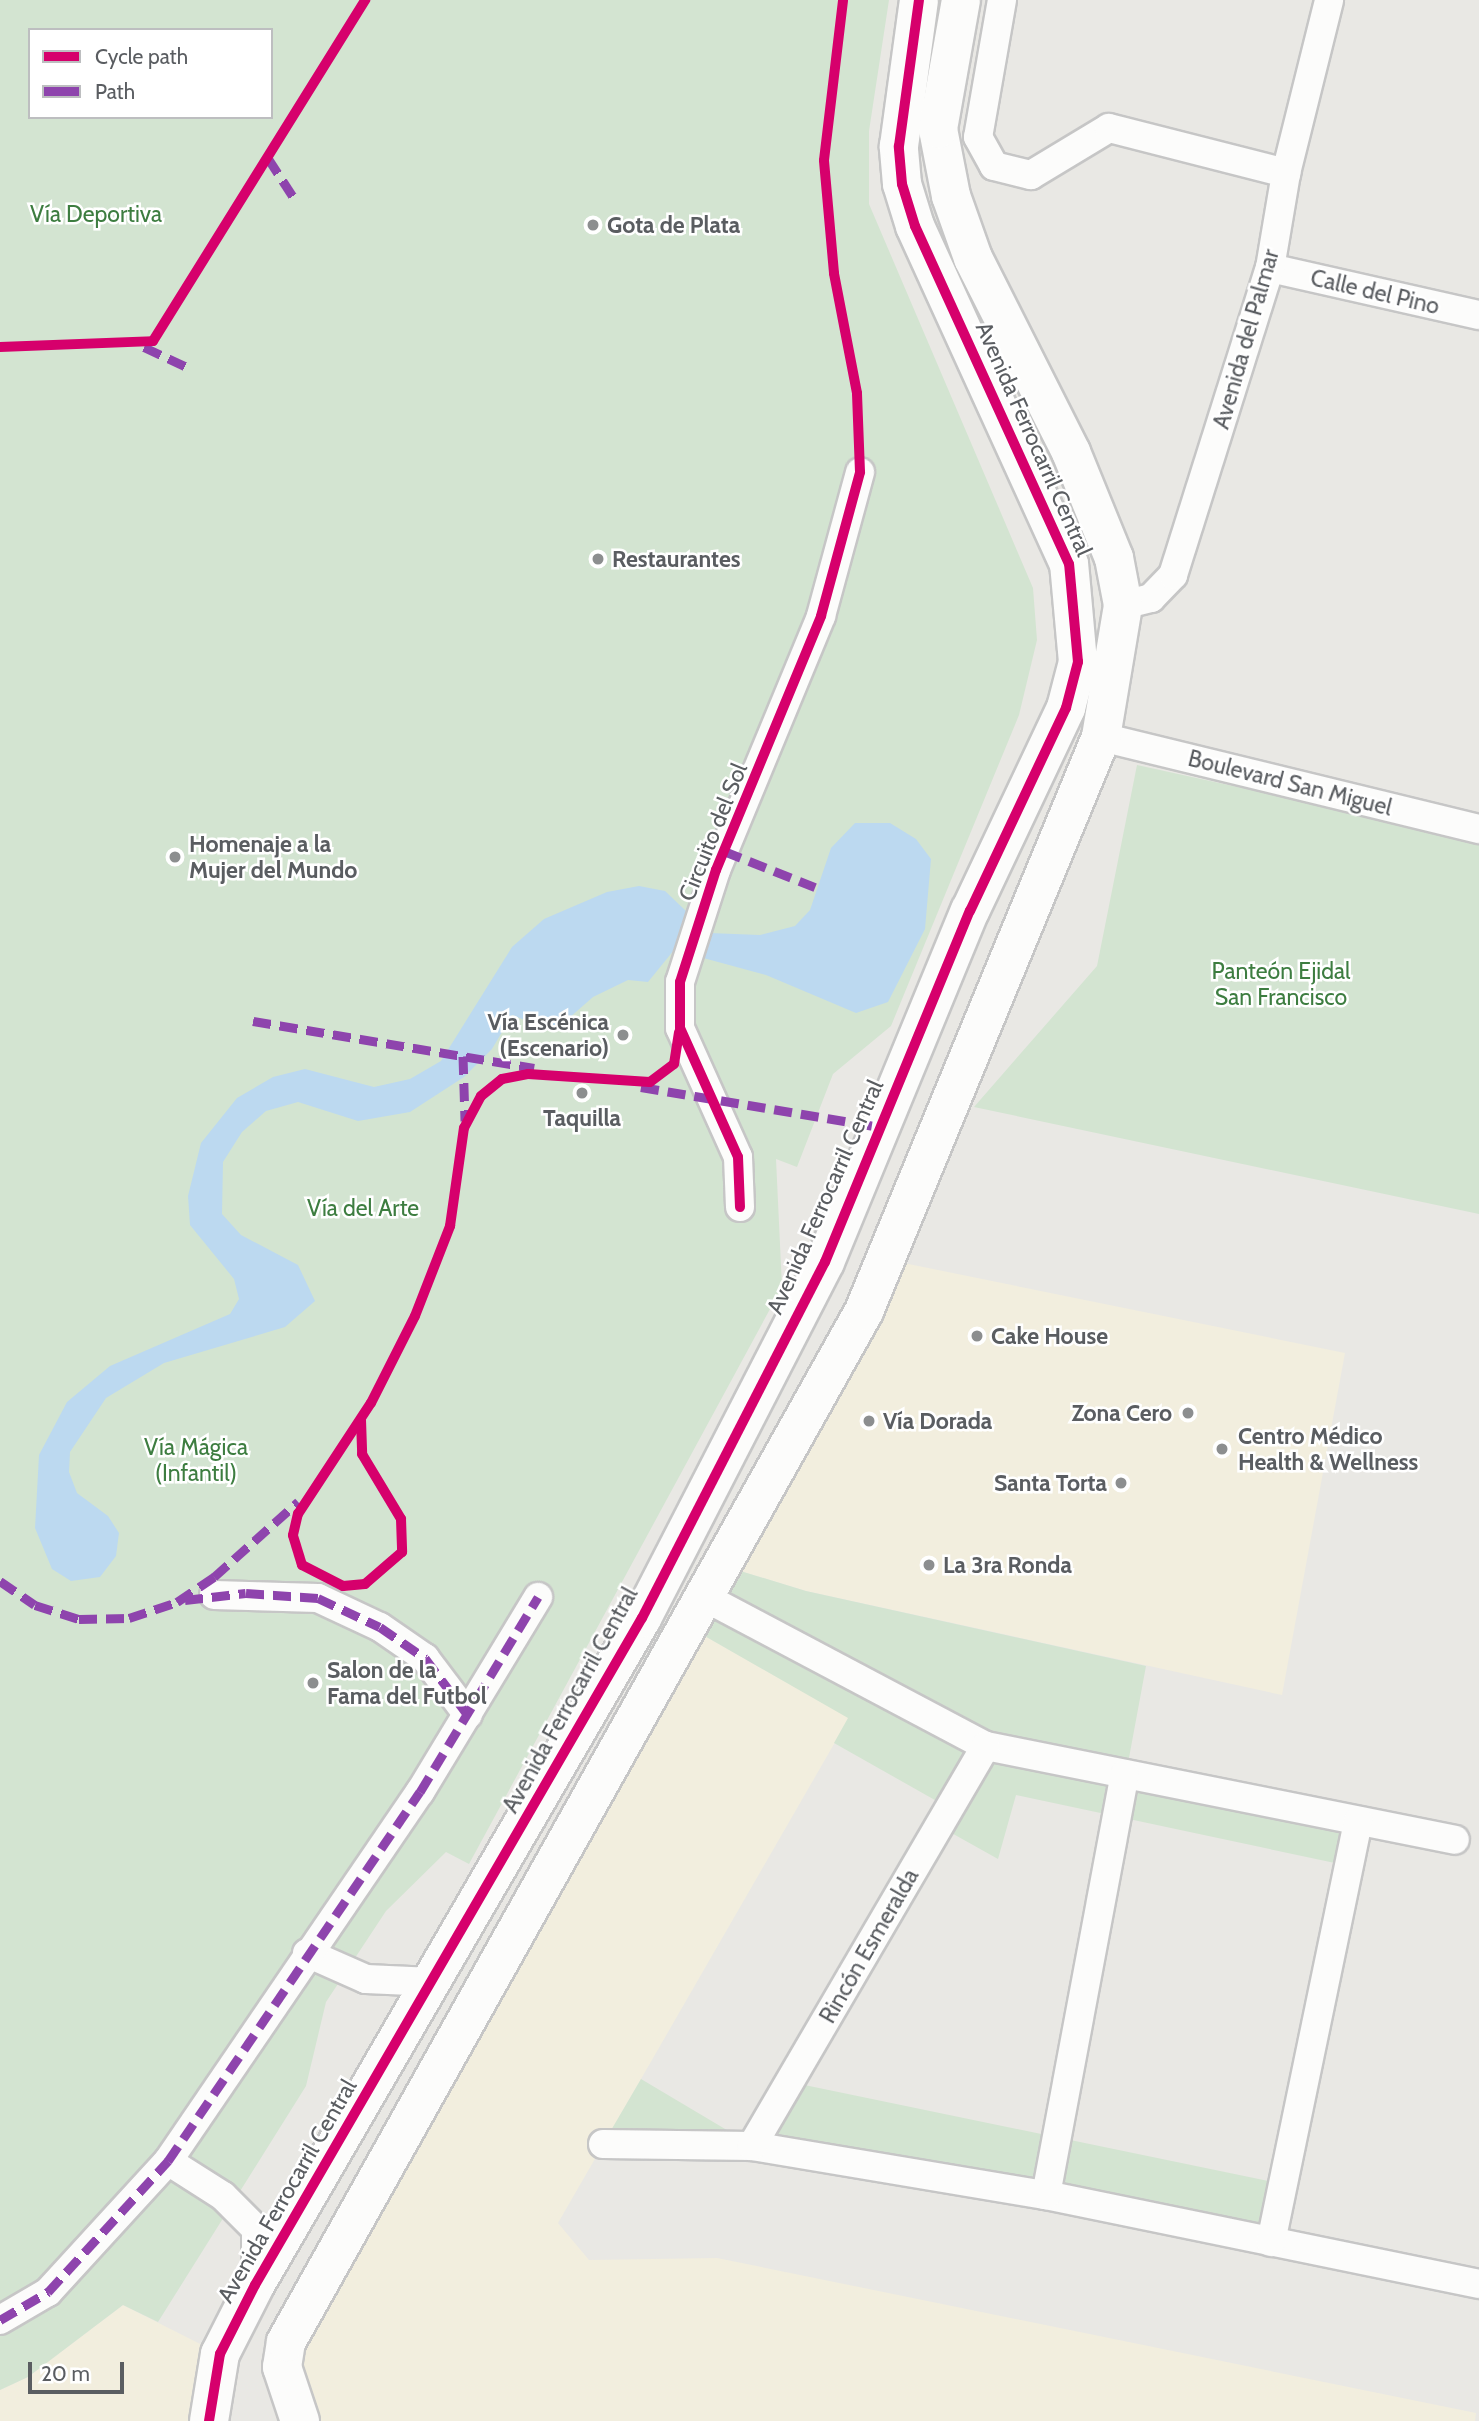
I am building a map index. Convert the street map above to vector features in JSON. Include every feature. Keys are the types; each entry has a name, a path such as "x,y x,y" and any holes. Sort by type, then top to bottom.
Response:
{"street":[{"name":"Avenida Ferrocarril Central","path":"209,2421 220,2354 256,2285 642,1618 825,1262 970,911 1066,708 1078,662 1069,564 915,226 902,184 898,146 919,0"},
{"name":"Avenida Ferrocarril Central","path":"300,2421 282,2367 286,2342 864,1311 1101,737 1123,605 1114,558 1049,407 973,258 951,196 938,129 961,0"},
{"path":"1002,0 978,137 994,166 1031,175 1109,128 1286,173"},
{"name":"Avenida del Palmar","path":"1123,605 1152,598 1173,575 1270,268 1286,173 1329,0"},
{"name":"Calle del Pino","path":"1270,268 1479,315"},
{"path":"1007,427 1049,407"},
{"name":"Circuito del Sol","path":"740,1207 738,1157 680,1028 680,982 716,870 821,616 860,472"},
{"name":"Boulevard San Miguel","path":"1101,737 1479,829"},
{"path":"214,1595 318,1598 380,1627 425,1657 468,1715"},
{"path":"0,2320 48,2292 168,2161 468,1715 538,1597"},
{"path":"705,1598 986,1745 1455,1840"},
{"name":"Rincón Esmeralda","path":"752,2146 986,1745"},
{"path":"1046,2195 1125,1774"},
{"path":"1271,2242 1358,1821"},
{"path":"307,1953 366,1979 433,1982"},
{"path":"603,2144 752,2146 1046,2195 1479,2284"},
{"path":"168,2161 223,2196 256,2229 256,2285"}],"shaded area":[{"name":"Vía Dorada","path":"884,1259 1345,1353 1282,1695 806,1591 724,1566"},
{"path":"689,1627 849,1718 558,2223 589,2260 717,2258 1476,2413 1475,2421 300,2421 286,2342"},
{"path":"123,2305 220,2354 209,2421 0,2421 0,2390 28,2377"}],"green space":[{"path":"0,0 889,0 869,131 869,204 1033,588 1037,640 1019,715 891,1026 833,1074 797,1167 776,1159 782,1287 469,1864 446,1852 386,1911 326,2002 306,2086 158,2322 123,2305 28,2377 0,2390"},
{"name":"Panteón Ejidal San Francisco","path":"1137,765 1479,840 1479,1214 974,1107 1097,966"},
{"path":"724,1566 806,1591 1146,1666 1126,1774 1358,1821 1349,1866 1016,1795 998,1859 939,1826 949,1808 834,1743 848,1718 689,1627"},
{"path":"641,2079 752,2145 790,2082 1283,2184 1271,2242 752,2146 603,2144"}],"water":[{"path":"855,823 890,823 916,839 931,859 925,929 888,1002 856,1013 766,975 674,950 648,982 628,980 593,997 561,1025 548,1029 512,1015 492,1049 464,1077 410,1112 358,1121 298,1102 266,1111 242,1132 223,1162 222,1214 241,1235 298,1265 315,1301 285,1327 164,1363 106,1398 70,1452 69,1472 77,1493 108,1516 119,1533 116,1556 100,1577 71,1581 52,1569 35,1528 39,1455 67,1402 110,1366 230,1314 239,1299 234,1279 190,1225 188,1196 201,1143 237,1098 273,1077 305,1069 374,1087 410,1079 441,1061 512,947 544,919 607,892 639,886 665,891 709,933 760,935 795,926 810,910 831,848"}],"marked path":[{"path":"268,158 294,198"},
{"path":"144,347 189,368"},
{"path":"724,851 815,887"},
{"path":"253,1021 534,1068"},
{"path":"463,1056 465,1121"},
{"path":"641,1087 879,1127"},
{"path":"0,1581 35,1605 79,1619 129,1618 177,1602 214,1577 298,1502"},
{"path":"185,1600 246,1593 318,1598 380,1627 425,1658 468,1715"},
{"path":"0,2320 48,2292 168,2161 420,1792 538,1597"}],"cycle path":[{"path":"0,347 153,341 365,0"},
{"path":"740,1207 738,1157 680,1028 680,982 716,870 821,616 860,472 857,393 834,273 824,160 843,0"},
{"path":"209,2421 220,2354 255,2285 642,1618 825,1262 970,911 1066,708 1078,662 1069,564 915,226 902,184 899,146 919,0"},
{"path":"361,1420 362,1454 401,1519 402,1552 365,1584 343,1586 302,1565 293,1535 298,1514 371,1403 415,1316 450,1226 464,1128 481,1096 502,1079 528,1074 650,1082 674,1064 679,1032"}],"place":[{"name":"Gota de Plata","path":"593,225"},
{"name":"Restaurantes","path":"598,559"},
{"name":"Homenaje a la Mujer del Mundo","path":"175,857"},
{"name":"Vía Escénica (Escenario)","path":"623,1035"},
{"name":"Taquilla","path":"582,1093"},
{"name":"Cake House","path":"977,1336"},
{"name":"Zona Cero","path":"1188,1413"},
{"name":"Vía Dorada","path":"869,1421"},
{"name":"Centro Médico Health & Wellness","path":"1222,1449"},
{"name":"Santa Torta","path":"1121,1483"},
{"name":"La 3ra Ronda","path":"929,1565"},
{"name":"Salon de la Fama del Futbol","path":"313,1683"}],"park label":[{"name":"Vía Deportiva","path":"96,214"},
{"name":"Vía del Arte","path":"363,1208"},
{"name":"Vía Mágica (Infantil)","path":"196,1460"}]}
